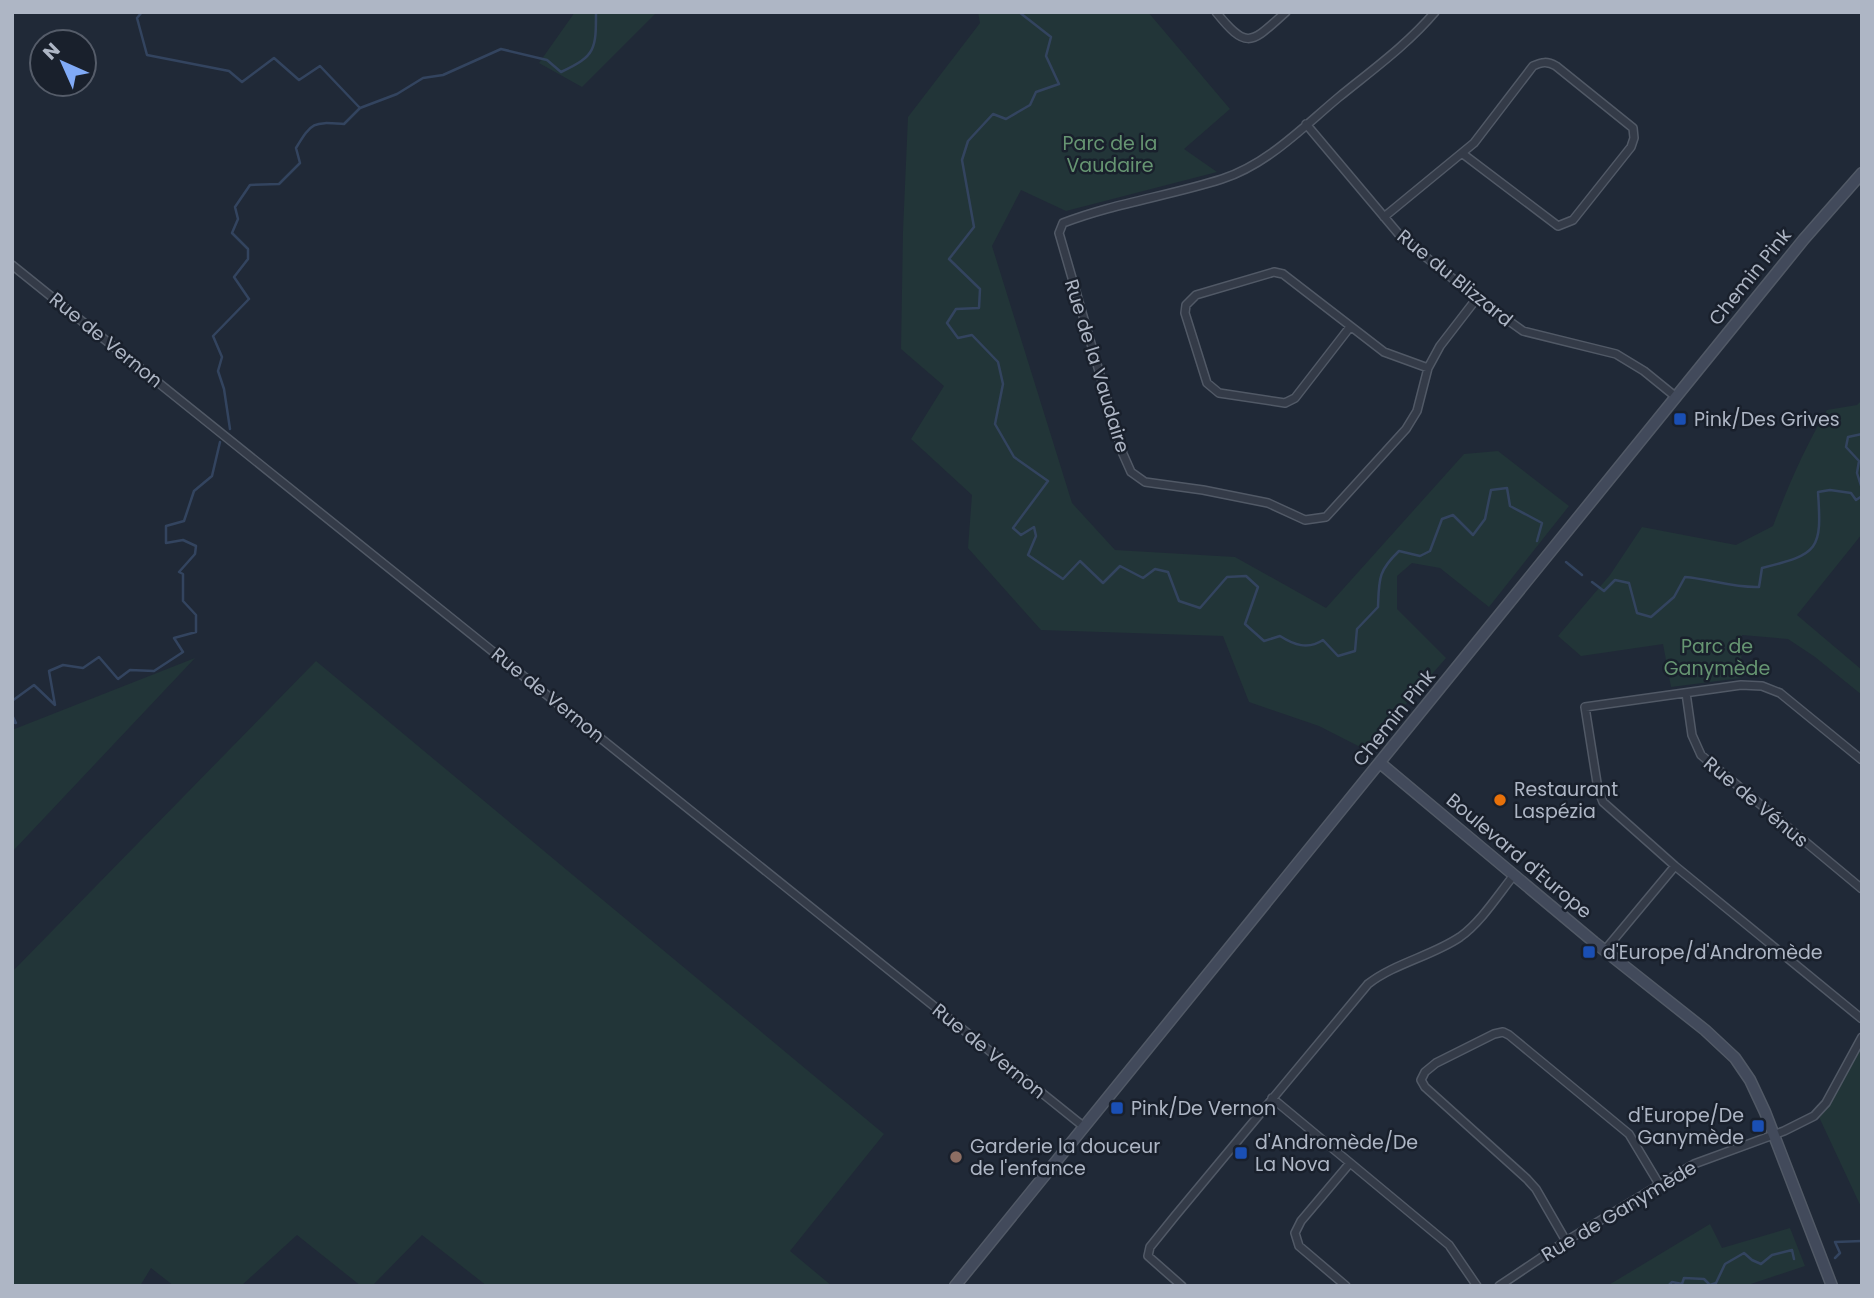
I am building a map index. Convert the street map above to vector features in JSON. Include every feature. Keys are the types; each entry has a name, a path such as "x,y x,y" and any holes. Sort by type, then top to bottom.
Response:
{"main road":[{"name":"Chemin Pink","path":"955,1286 1804,239 1862,173"},
{"name":"Boulevard d'Europe","path":"1380,763 1726,1048 1750,1080 1832,1286"}],"street":[{"path":"1216,12 1237,35 1246,40 1256,38 1286,12"},
{"name":"Rue de la Vaudaire","path":"1431,13 1407,42 1269,156 1223,178 1118,205 1063,223 1059,233 1130,472 1145,482 1268,503 1305,520 1326,517 1406,429 1418,411 1428,368 1440,346 1478,298"},
{"path":"1384,217 1474,143 1534,66 1541,62 1556,66 1633,128 1631,147 1573,220 1558,226 1462,154"},
{"name":"Rue du Blizzard","path":"1306,124 1402,238 1478,298 1523,331 1616,354 1636,365 1676,397"},
{"name":"Rue de Vernon","path":"12,265 1083,1126"},
{"path":"1350,327 1295,398 1285,403 1219,393 1207,383 1185,313 1186,304 1196,295 1274,272 1283,274 1384,352 1428,368"},
{"path":"1862,760 1786,697 1774,690 1750,685 1585,707 1598,789 1603,802 1675,866 1862,1019"},
{"name":"Rue de Vénus","path":"1686,693 1692,736 1701,755 1795,836 1862,889"},
{"path":"1605,950 1675,866"},
{"path":"1182,1286 1148,1256 1150,1247 1368,984 1460,937 1514,875"},
{"path":"1566,1241 1536,1189 1527,1179 1425,1087 1421,1080 1430,1067 1494,1034 1503,1032 1509,1035 1629,1134 1659,1184"},
{"name":"Rue de Ganymède","path":"1499,1286 1566,1241 1694,1164 1806,1121 1821,1110 1862,1037"},
{"path":"1272,1098 1449,1245 1477,1286"},
{"path":"1346,1286 1299,1246 1295,1233 1301,1221 1350,1163"}],"green space":[{"path":"575,12 657,12 582,87 539,63"},
{"name":"Parc de la Vaudaire","path":"978,12 1148,12 1230,109 1184,149 1217,172 1066,211 1021,190 992,246 1072,503 1115,550 1235,557 1326,608 1464,454 1498,451 1569,506 1489,607 1440,568 1412,563 1397,576 1397,609 1446,658 1366,750 1319,726 1249,702 1223,636 1041,630 968,548 972,495 911,439 944,386 901,349 903,231 908,117 980,23"},
{"name":"Parc de Ganymède","path":"1862,400 1862,534 1797,615 1862,670 1862,695 1788,639 1742,635 1741,678 1671,687 1663,644 1581,656 1558,636 1610,575 1642,527 1736,545 1773,526 1797,467 1827,410 1857,405"},
{"path":"195,658 12,852 12,730"},
{"path":"316,661 884,1134 790,1251 832,1286 487,1286 422,1235 372,1286 361,1286 297,1235 241,1286 174,1286 151,1268 140,1286 12,1286 12,972"},
{"path":"1862,1045 1862,1209 1819,1117"},
{"path":"1710,1224 1722,1248 1790,1228 1805,1266 1745,1286 1607,1286"}],"waterway":[{"path":"142,12 137,18 147,55 229,71 242,82 274,58 299,80 320,66 359,107"},
{"path":"230,429 224,389 218,371 222,357 213,336 249,299 234,277 248,259 248,249 232,233 238,219 235,207 250,185 279,184 300,163 296,148 315,125 344,124 360,108 397,94 423,78 443,75 501,49 547,60 561,72 581,61 592,50 596,12"},
{"path":"1019,12 1051,37 1046,56 1059,84 1036,92 1030,105 1006,119 993,114 968,141 962,160 974,227 949,259 980,289 979,308 956,309 947,323 958,338 972,335 998,362 1003,384 995,424 1014,457 1048,481 1013,528 1021,535 1034,527 1036,536 1028,555 1063,579 1080,561 1103,583 1120,566 1143,578 1155,569 1168,572 1179,601 1200,608 1227,577 1246,576 1258,587 1245,624 1264,641 1280,636 1306,646 1323,640 1338,656 1355,651 1357,629 1378,607 1381,576 1392,558 1399,551 1420,556 1430,551 1442,519 1453,515 1473,535 1485,519 1491,490 1507,488 1510,506 1542,523 1537,541"},
{"path":"1862,434 1848,437 1846,447 1859,461 1857,473 1862,489"},
{"path":"12,701 34,685 55,705 49,671 63,665 83,668 99,657 118,679 130,670 154,671 183,652 174,638 196,632 196,615 183,601 183,574 179,572 195,554 196,546 183,540 166,543 166,526 184,521 194,491 212,476 220,442"},
{"path":"1592,582 1604,591 1615,580 1629,583 1637,613 1651,617 1674,597 1685,577 1759,587 1762,568 1795,558 1813,546 1819,526 1818,492 1830,490 1851,493 1856,500 1862,496"},
{"path":"1566,562 1582,575"},
{"path":"12,715 16,723 12,722"},
{"path":"1835,1258 1840,1253 1835,1242 1862,1241"},
{"path":"1668,1286 1672,1282 1682,1284 1684,1278 1704,1279 1710,1285 1716,1283 1725,1264 1744,1253 1761,1264 1772,1255 1792,1250 1794,1259"}],"place":[{"name":"Pink/Des Grives","path":"1680,419"},
{"name":"Restaurant Laspézia","path":"1500,800"},
{"name":"d'Europe/d'Andromède","path":"1589,952"},
{"name":"Pink/De Vernon","path":"1117,1108"},
{"name":"d'Europe/De Ganymède","path":"1758,1126"},
{"name":"d'Andromède/De La Nova","path":"1241,1153"},
{"name":"Garderie la douceur de l'enfance","path":"956,1157"}]}
